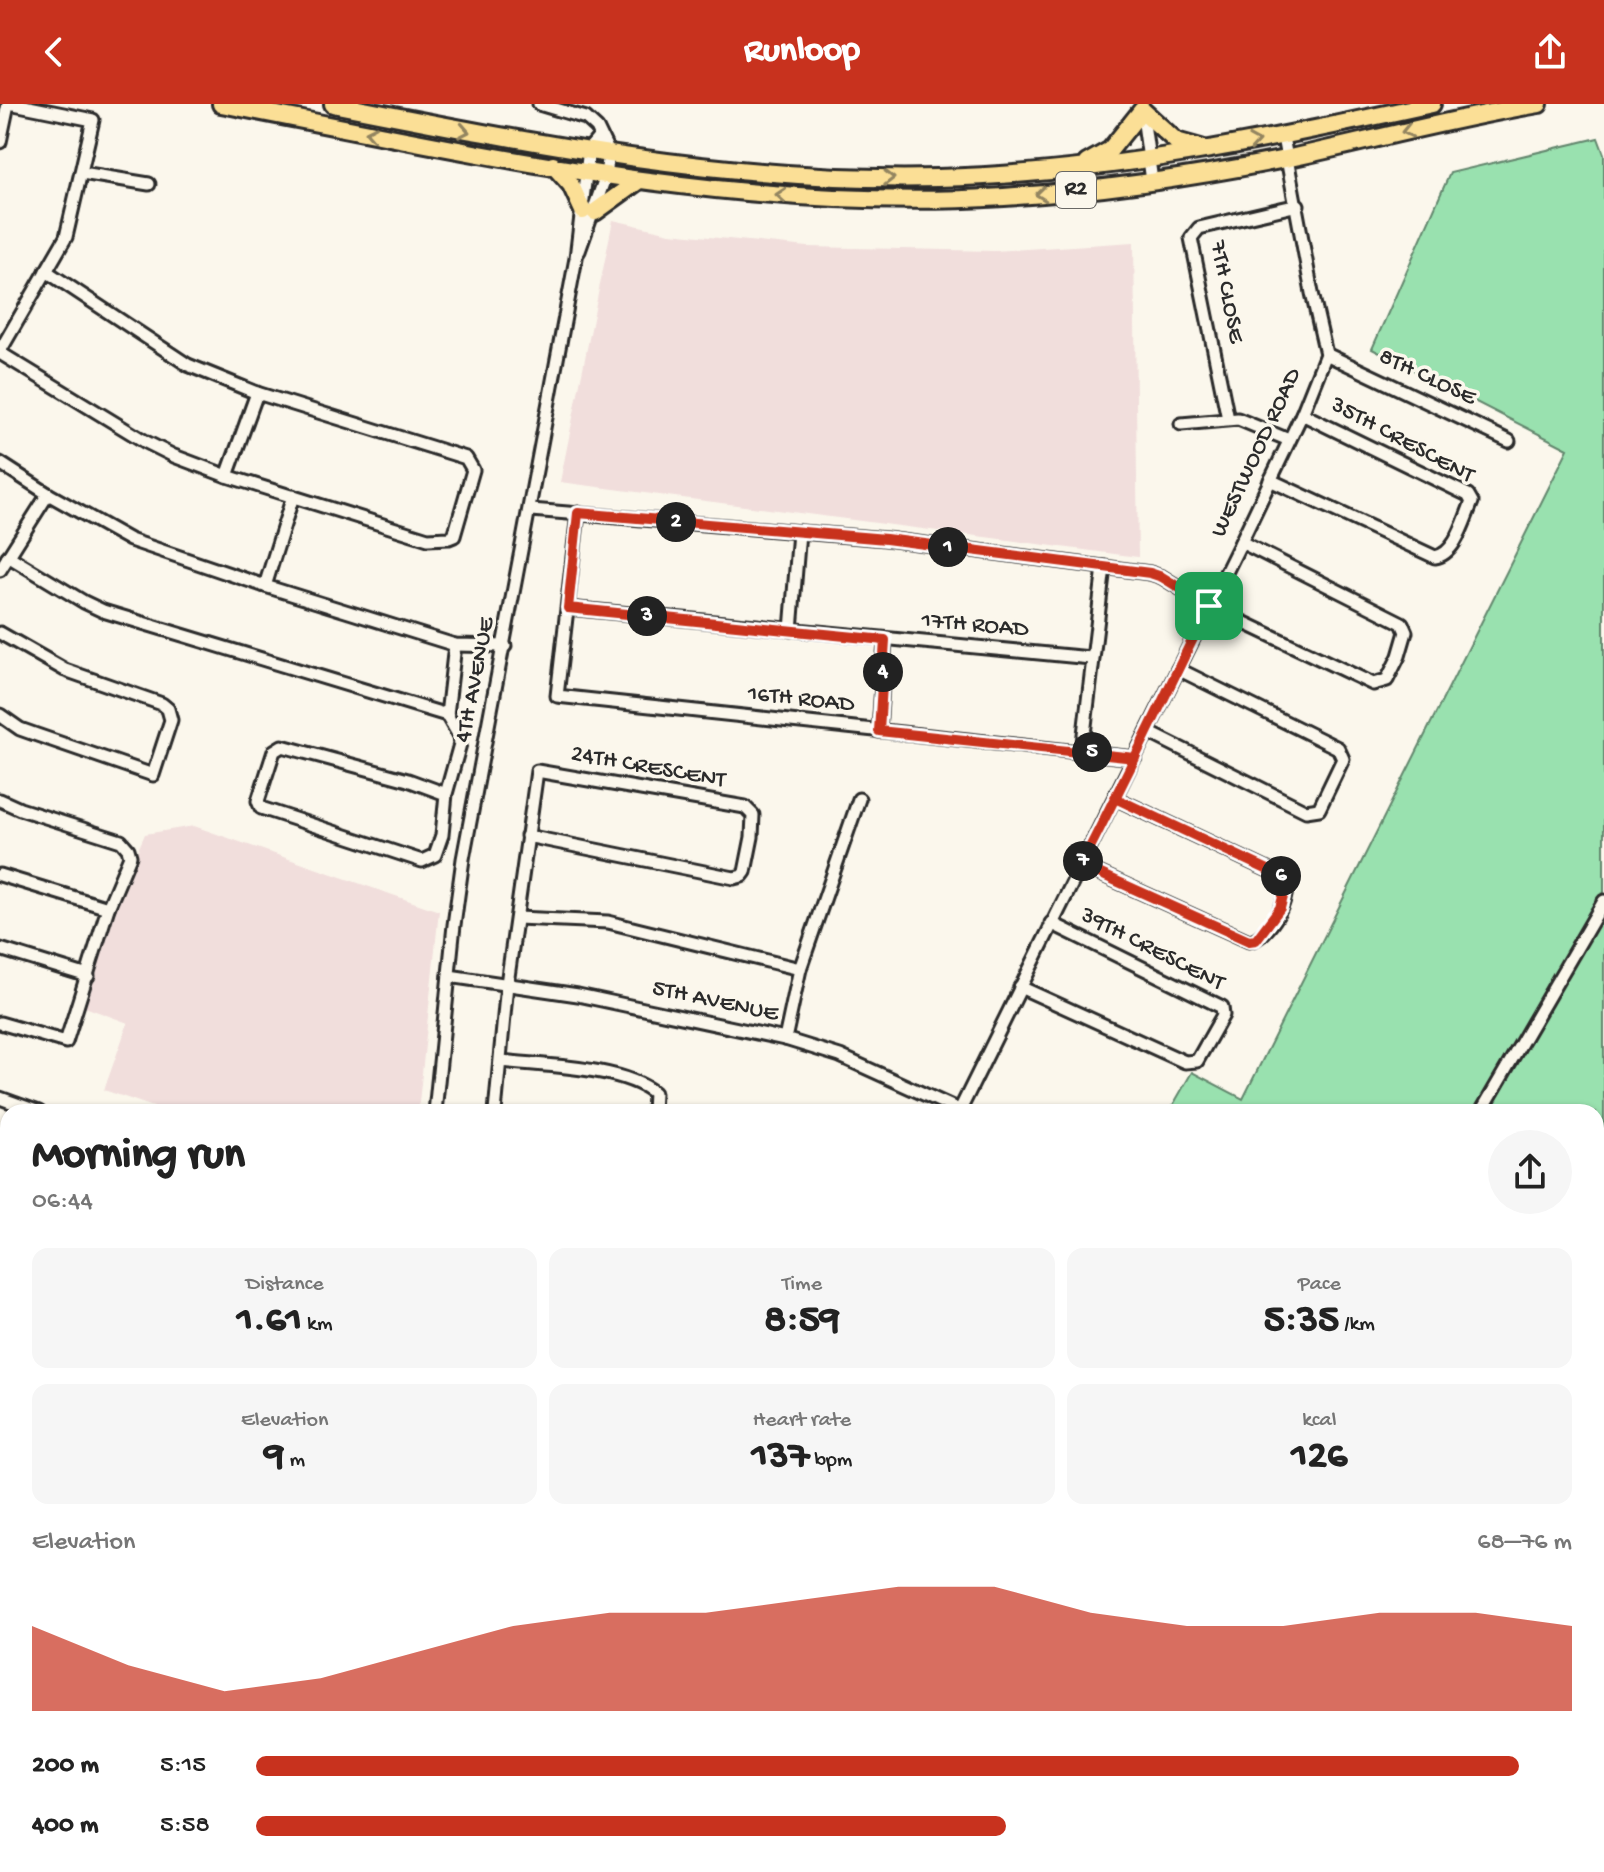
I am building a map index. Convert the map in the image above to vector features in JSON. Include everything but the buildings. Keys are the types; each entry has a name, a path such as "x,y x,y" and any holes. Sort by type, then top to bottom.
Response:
{"highway":[{"name":"R2","path":"221,104 638,181 744,193 885,200 1009,197 1152,181 1288,158 1539,104"},
{"name":"R2","path":"333,104 475,133 594,142 609,153 739,170 881,178 1000,175 1149,159 1283,137 1432,104"},
{"path":"1081,167 1110,150 1141,107 1176,141 1210,149"},
{"path":"553,165 589,212 638,181"}],"street":[{"path":"0,142 11,104 93,120 70,229 46,271 0,352 146,442 227,476 428,539 454,536 473,467 466,458 257,393 188,365 46,271"},
{"path":"539,104 580,115 594,125 594,142 586,171 589,212"},
{"path":"1141,107 1152,181"},
{"name":"WESTWOOD ROAD","path":"962,1104 1241,542 1302,414 1326,354 1283,137"},
{"path":"589,212 606,175 609,153"},
{"path":"82,173 149,184"},
{"name":"7TH CLOSE","path":"1228,419 1193,234 1199,228 1298,205"},
{"name":"4TH AVENUE","path":"436,1104 463,859 576,258 589,212"},
{"name":"8TH CLOSE","path":"1326,354 1509,441"},
{"path":"227,476 257,393"},
{"name":"35TH CRESCENT","path":"1270,480 1435,557 1446,553 1453,544 1472,502 1468,495 1302,414"},
{"path":"1181,424 1238,419 1289,440"},
{"path":"0,463 130,540 455,645 505,646"},
{"path":"0,570 48,494"},
{"path":"265,586 293,496"},
{"path":"531,510 886,539 1157,574 1209,606 1373,684 1387,680 1406,632 1402,623 1241,542"},
{"path":"568,608 578,513"},
{"path":"791,630 799,532"},
{"path":"8,556 103,611 447,715"},
{"path":"1082,751 1104,567"},
{"name":"17TH ROAD","path":"568,608 1091,658"},
{"name":"16TH ROAD","path":"568,608 557,696 1135,758"},
{"path":"0,633 65,670 162,704 168,709 171,720 153,775 20,729 0,715"},
{"path":"879,731 885,640"},
{"path":"446,794 408,780 282,746 274,751 258,801 261,808 422,861 435,855 442,835 446,794 460,744 447,715 455,645"},
{"path":"1148,732 1306,811 1319,809 1328,794 1343,759 1338,748 1178,669"},
{"name":"24TH CRESCENT","path":"537,771 745,807 753,815 745,872 742,876 730,878 527,836 537,771"},
{"path":"1081,865 1249,941 1263,934 1280,908 1287,888 1283,877 1115,798"},
{"path":"785,1039 800,969 859,799"},
{"path":"0,800 125,845 130,856 108,908 66,1042 0,1023"},
{"path":"496,1104 507,984 527,836"},
{"path":"0,875 108,908"},
{"path":"1486,1104 1604,901"},
{"path":"517,918 612,922 800,969"},
{"name":"39TH CRESCENT","path":"1020,987 1185,1062 1197,1061 1223,1015 1222,1007 1051,923"},
{"path":"0,949 88,976"},
{"name":"5TH AVENUE","path":"449,976 578,995 785,1039 840,1056 944,1104"},
{"path":"501,1061 606,1073 639,1082 654,1093 653,1104"}],"shaded area":[{"path":"613,220 670,233 808,247 994,251 1134,242 1138,557 560,482"},
{"path":"194,826 439,911 419,1104 145,1104 104,1090 128,1023 82,1006 120,890 145,834"}],"green space":[{"path":"1598,138 1604,154 1604,1104 1174,1104 1192,1072 1243,1099 1568,449 1372,349 1450,173"}],"route":[{"path":"1209,606 1148,732 1115,798 1081,865 1249,941 1263,934 1280,908 1287,882 1283,877 1115,798 1135,758 1082,751 879,731 885,640 568,608 578,513 886,539 1157,574 1209,606"}]}
